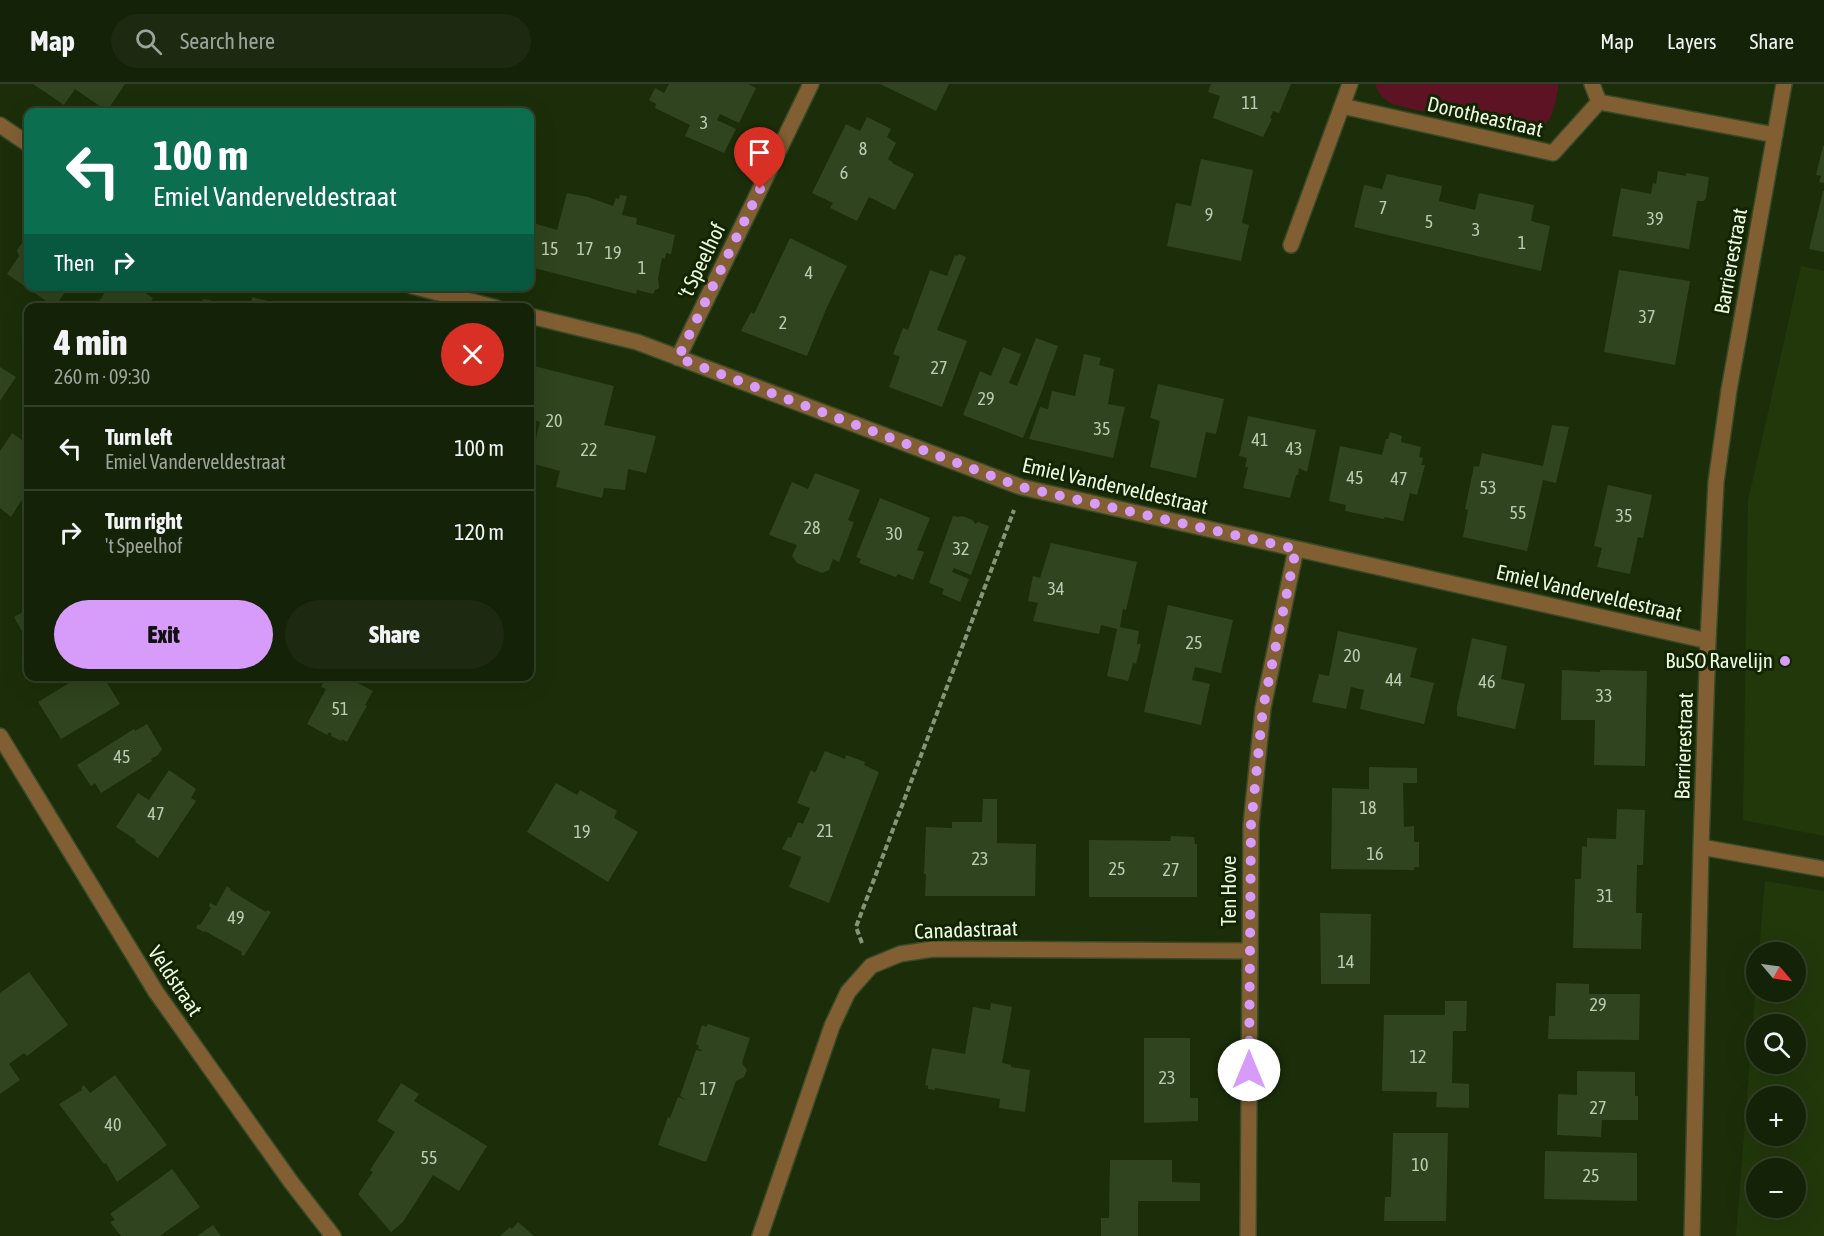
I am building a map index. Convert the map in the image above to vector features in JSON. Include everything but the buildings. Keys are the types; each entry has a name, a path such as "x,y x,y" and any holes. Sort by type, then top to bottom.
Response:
{"street":[{"name":"'t Speelhof","path":"678,358 811,84"},
{"path":"1291,245 1350,84"},
{"path":"1592,84 1599,102 1775,135"},
{"name":"Barrierestraat","path":"1692,1236 1701,847 1716,482 1731,378 1784,84"},
{"name":"Dorotheastraat","path":"1342,106 1553,153 1599,102"},
{"path":"0,125 24,141"},
{"path":"431,291 477,303"},
{"name":"Emiel Vanderveldestraat","path":"534,317 637,342 1021,487 1708,641"},
{"name":"Ten Hove","path":"1248,1236 1251,825 1263,708 1296,549"},
{"name":"Veldstraat","path":"0,736 156,992 291,1182 333,1236"},
{"path":"1701,847 1824,869"},
{"name":"Canadastraat","path":"760,1236 832,1026 848,992 871,966 900,954 933,949 1250,951"}],"path":[{"path":"871,966 856,927 1021,487"}],"shaded area":[{"path":"1375,84 1559,84 1553,110 1546,123 1532,132 1522,134 1395,105 1382,97"},
{"name":"BuSO Ravelijn","path":"1801,266 1824,271 1824,836 1743,820 1748,501"},
{"path":"1765,881 1824,891 1824,1236 1736,1236 1746,1110 1746,1146 1806,1146 1806,1086 1748,1086 1749,1074 1806,1074 1806,1014 1754,1014 1754,1002 1806,1002 1806,942 1760,942"}],"place":[{"name":"BuSO Ravelijn","path":"1785,661"}],"route":[{"path":"760,189 678,358 1021,487 1296,549 1263,708 1251,825 1249,1070"}]}
